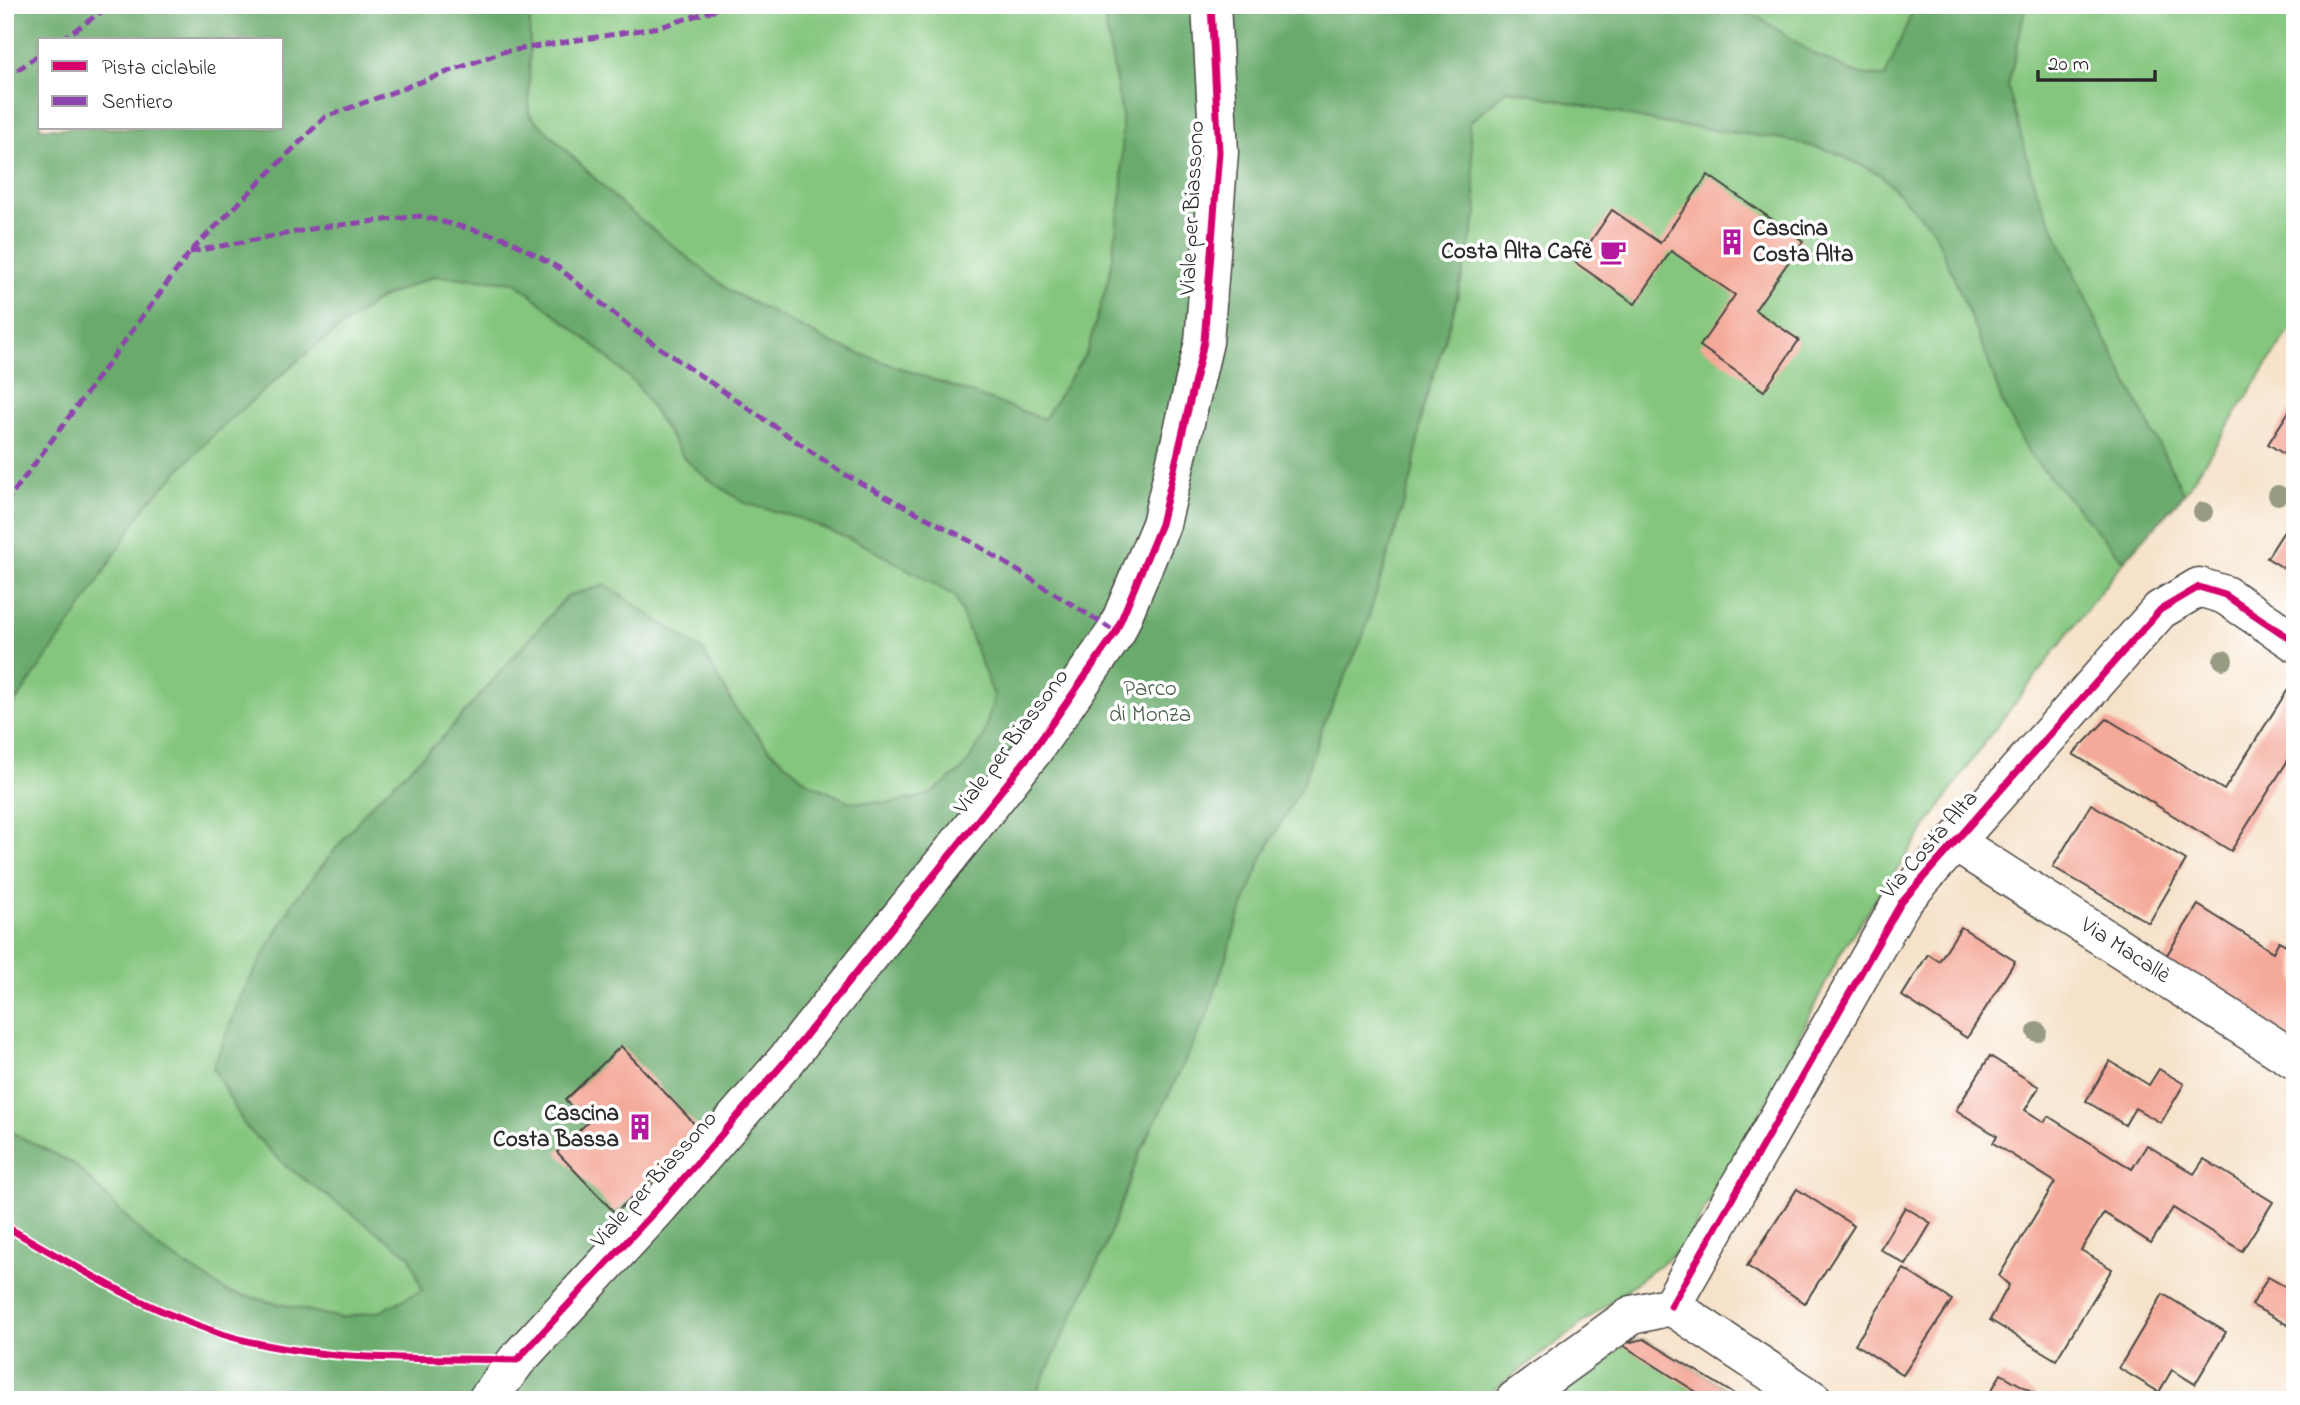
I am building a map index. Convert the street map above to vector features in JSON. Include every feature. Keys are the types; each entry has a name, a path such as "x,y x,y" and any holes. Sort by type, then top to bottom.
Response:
{"street":[{"name":"Viale per Biassono","path":"487,1400 517,1360 656,1210 788,1058 1032,752 1116,632 1161,524 1204,342 1219,152 1212,5"},
{"name":"Via Costa Alta","path":"1671,1306 1901,903 2160,610 2199,587 2225,595 2295,642"},
{"name":"Via Macallè","path":"1956,843 2295,1060"},
{"path":"1515,1400 1632,1315 1671,1306 1814,1400"}],"green space":[{"name":"Parco di Monza","path":"5,5 2295,5 2295,322 2184,494 2124,561 1982,746 1843,948 1770,1096 1683,1247 1481,1400 5,1400"},
{"path":"23,5 530,5 529,114 622,205 730,291 833,344 1044,419 1087,351 1109,277 1122,193 1122,115 1102,5 1519,5 1529,9 1561,5 1697,5 1757,16 1814,54 1855,73 1885,77 1915,5 2026,5 2008,87 2036,190 2097,322 2184,494 2124,561 2029,454 2002,402 1987,357 1934,230 1881,175 1834,152 1783,139 1667,124 1508,89 1469,123 1477,213 1455,306 1423,409 1412,477 1362,639 1322,728 1304,781 1264,854 1238,920 1207,1016 1139,1155 1103,1252 1033,1400 5,1400 5,1129 74,1164 154,1245 228,1292 341,1318 381,1311 422,1290 410,1256 286,1166 245,1126 213,1068 242,994 293,902 370,806 445,735 567,596 606,585 703,651 737,711 769,749 809,783 850,802 893,803 929,795 963,769 983,739 994,696 955,596 866,546 799,518 744,503 704,476 684,458 637,385 595,346 515,282 434,276 379,299 309,351 214,434 145,506 82,607 5,717 5,15"},
{"path":"1644,1339 1744,1400 1546,1400 1621,1344"}],"building":[{"path":"1708,175 1803,241 1755,310 1799,340 1764,391 1700,346 1735,295 1671,251 1635,304 1576,263 1612,210 1660,243"},
{"path":"2295,402 2295,461 2268,444"},
{"path":"2295,514 2295,575 2267,558"},
{"path":"2287,691 2295,695 2295,749 2231,851 2073,754 2107,719 2224,790"},
{"path":"2091,804 2186,860 2149,923 2053,867"},
{"path":"2198,905 2273,952 2279,941 2295,951 2295,1043 2163,961"},
{"path":"1961,927 2015,961 1967,1038 1902,996 1928,954 1939,961"},
{"name":"Cascina Costa Bassa","path":"621,1046 702,1132 615,1213 557,1152 587,1123 565,1100"},
{"path":"1990,1056 2039,1087 2025,1110 2044,1122 2048,1116 2132,1169 2147,1145 2194,1174 2204,1159 2273,1202 2242,1251 2173,1208 2151,1243 2104,1213 2081,1250 2112,1269 2056,1360 1990,1320 2009,1285 1999,1276 2055,1182 1993,1143 1997,1136 1956,1110"},
{"path":"2110,1061 2149,1085 2159,1069 2184,1084 2161,1123 2135,1108 2125,1125 2086,1101"},
{"path":"1797,1189 1854,1226 1805,1303 1747,1266"},
{"path":"1905,1207 1931,1223 1906,1265 1880,1249"},
{"path":"1904,1269 1952,1300 1903,1375 1855,1344"},
{"path":"2268,1277 2295,1292 2295,1329 2252,1305"},
{"path":"2163,1294 2226,1332 2195,1384 2172,1370 2159,1392 2119,1368"},
{"path":"1644,1339 1744,1400 1709,1400 1621,1344"},
{"path":"2001,1374 2036,1394 2033,1400 1986,1400"}],"marked path":[{"path":"64,38 111,5"},
{"path":"5,504 190,252 325,117 502,52 660,27 730,5"},
{"path":"5,79 38,55"},
{"path":"190,252 322,227 420,216 505,238 559,268 631,328 844,474 970,541 1116,632"}],"cycle path":[{"path":"5,1226 105,1283 157,1309 247,1341 284,1349 362,1357 517,1360 656,1210 788,1058 1032,752 1116,632 1161,524 1204,342 1219,152 1211,5"},
{"path":"1671,1306 1901,903 2160,610 2199,587 2225,595 2295,642"}],"place":[{"name":"Cascina Costa Alta","path":"1732,242"},
{"name":"Costa Alta Cafè","path":"1613,252"},
{"name":"Cascina Costa Bassa","path":"640,1127"}]}
